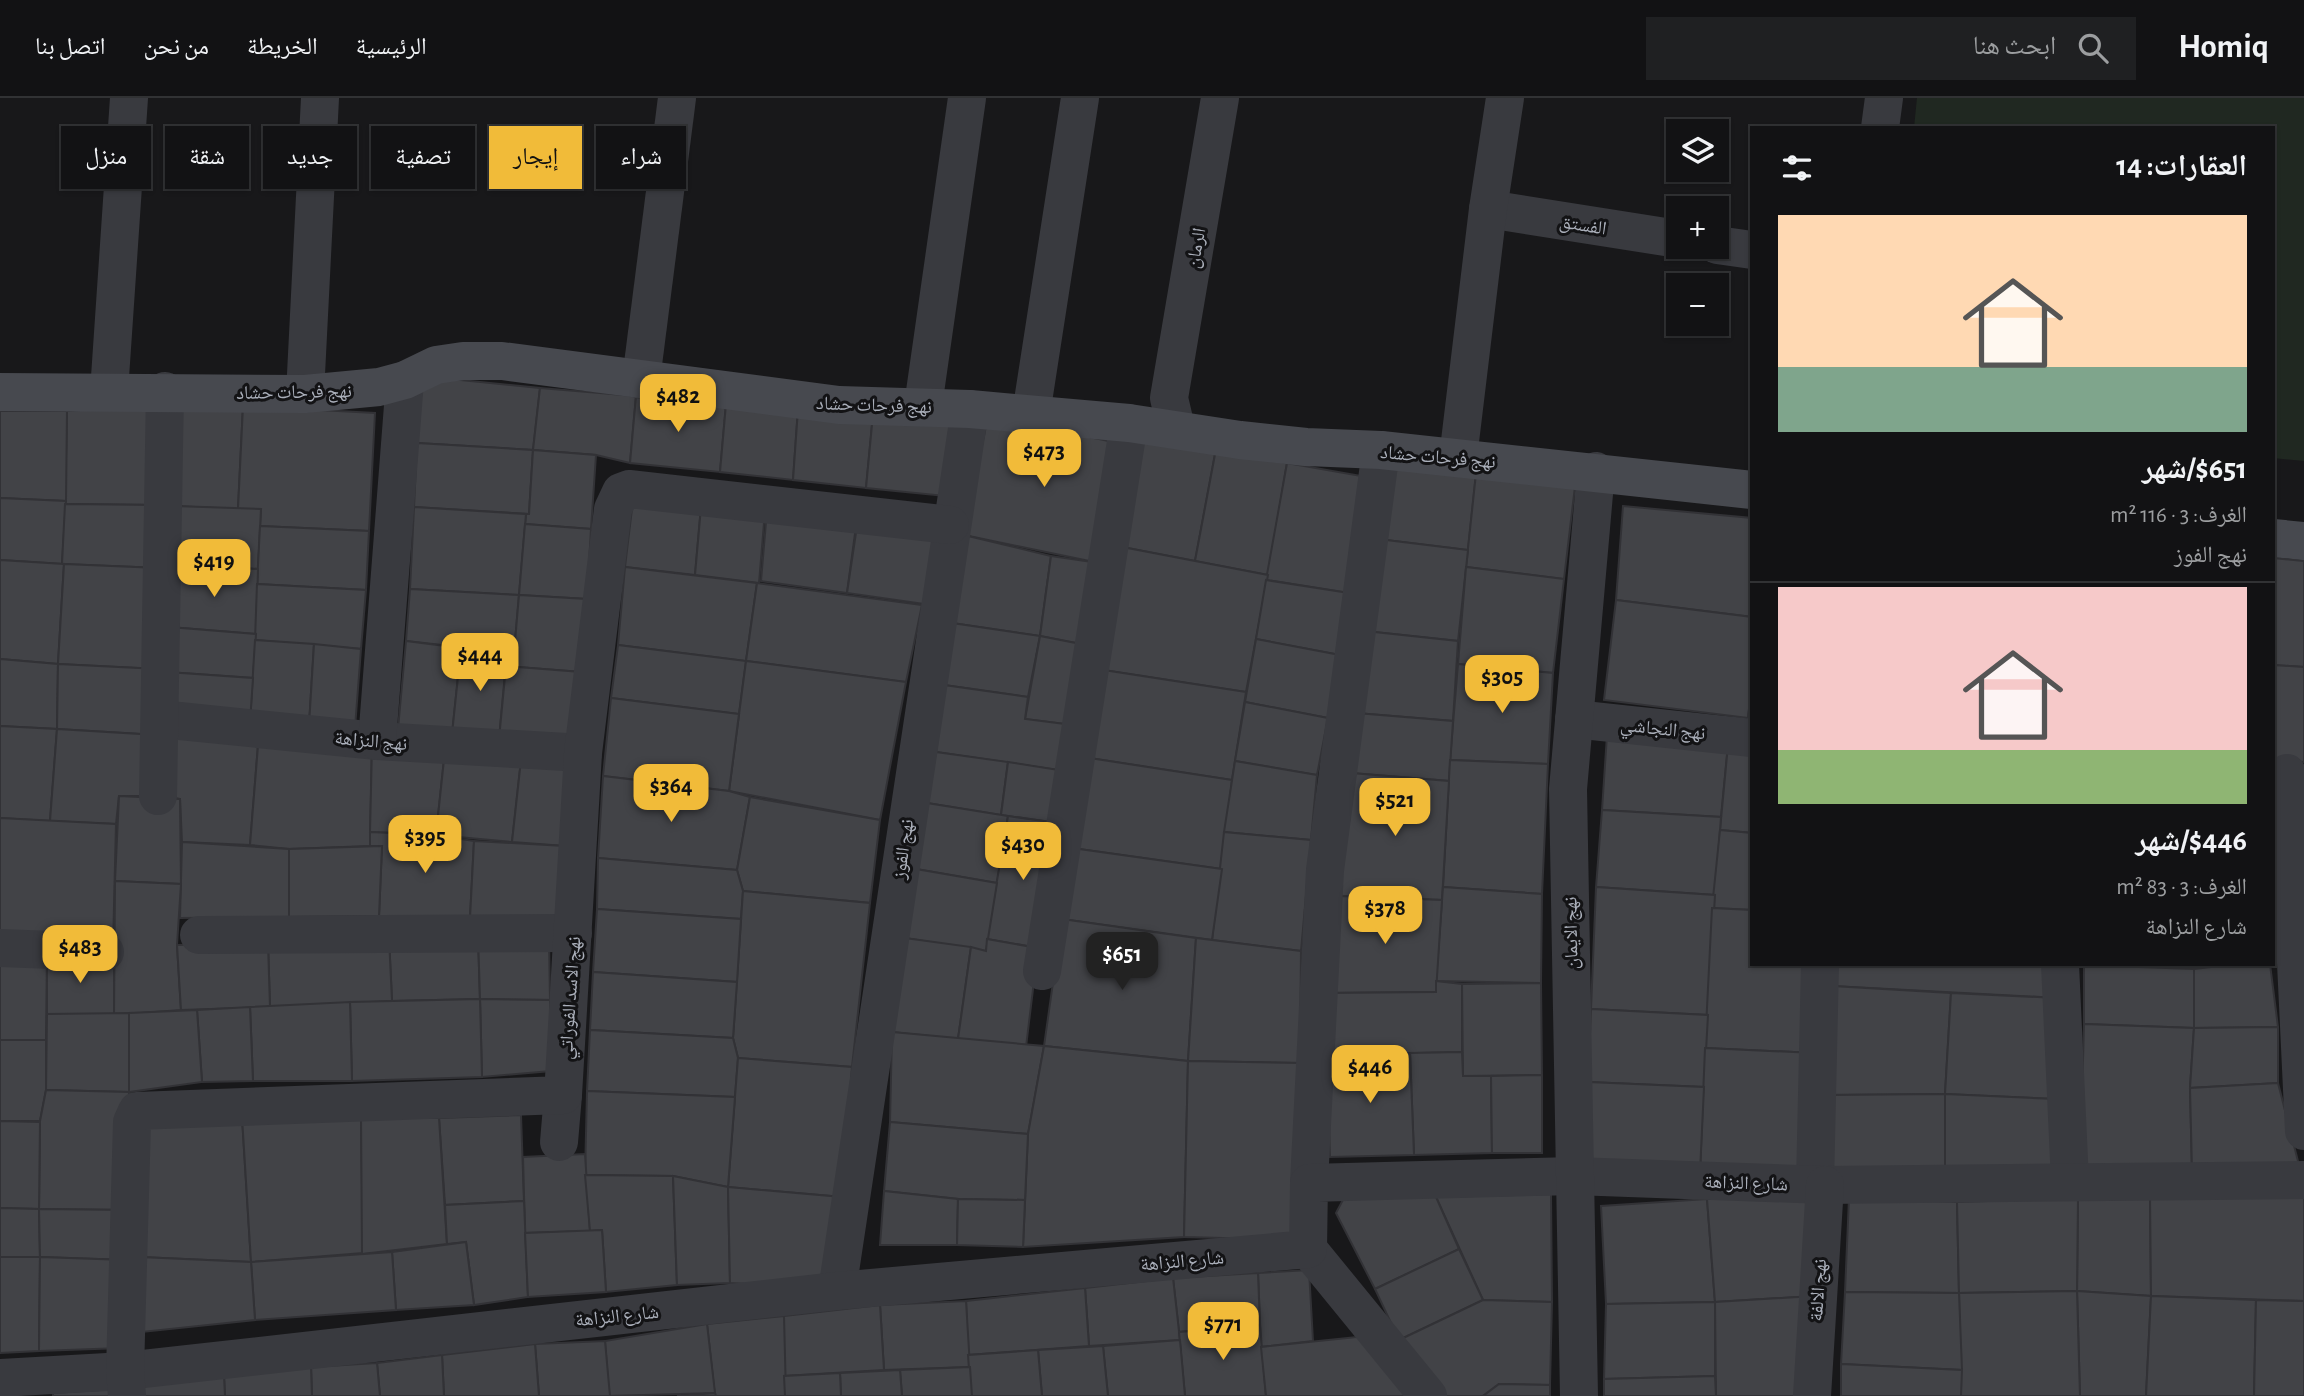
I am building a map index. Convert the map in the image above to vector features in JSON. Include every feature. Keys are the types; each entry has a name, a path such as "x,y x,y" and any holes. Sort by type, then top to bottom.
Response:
{"street":[{"path":"109,392 129,98"},
{"path":"305,394 320,98"},
{"path":"641,380 677,98"},
{"path":"923,406 967,98"},
{"path":"1031,414 1080,98"},
{"name":"الرمان","path":"1172,413 1220,98"},
{"path":"1458,458 1488,209 1505,98"},
{"path":"1880,126 1884,98"},
{"name":"الفستق","path":"1488,209 1666,237"},
{"path":"1729,247 1750,250"},
{"name":"نهج فرحات حشاد","path":"0,392 305,394 370,389 405,380 436,366 463,360 502,361 839,405 923,406 1129,423 1172,413 1240,440 1306,447 1381,450 1750,490"},
{"path":"377,741 405,380"},
{"path":"158,796 165,391"},
{"name":"نهج الفوز","path":"837,1290 950,525 970,409"},
{"path":"1042,971 1129,423"},
{"path":"1381,450 1325,870 1308,1249 1428,1396"},
{"name":"نهج الايمان","path":"1579,1396 1568,789 1595,471"},
{"name":"نهج الاسد الفوراتي","path":"559,1142 583,753 612,509 621,492 629,489 950,525"},
{"path":"2275,538 2304,541"},
{"name":"نهج النزاهة","path":"160,719 377,741 583,753"},
{"name":"نهج النجاشي","path":"1574,719 1750,738"},
{"path":"2288,773 2304,1131"},
{"path":"199,935 573,933"},
{"path":"0,948 105,952"},
{"name":"نهج الالفة","path":"1812,1396 1820,1184 1820,966"},
{"path":"2060,966 2070,1182"},
{"path":"126,1384 132,1122 141,1110 563,1095"},
{"name":"شارع النزاهة","path":"1309,1183 1574,1176 1820,1184 2304,1180"},
{"name":"شارع النزاهة","path":"0,1378 126,1384 837,1290 1308,1249"}],"shaded area":[{"path":"1917,98 2304,98 2304,461 2275,458 2275,126 1914,126"}],"building":[{"path":"421,376 540,388 533,450 417,443"},
{"path":"540,388 636,396 630,463 596,455 533,450"},
{"path":"636,396 726,404 720,472 630,463"},
{"path":"173,404 243,406 238,509 174,506"},
{"path":"726,404 798,409 793,480 720,472"},
{"path":"149,405 158,505 65,504 67,411"},
{"path":"243,406 375,413 369,531 260,526 261,509 238,509"},
{"path":"798,409 873,414 866,488 793,480"},
{"path":"0,411 67,411 66,501 0,498"},
{"path":"873,414 952,423 945,496 866,488"},
{"path":"988,416 1123,444 1099,563 964,535"},
{"path":"1135,434 1216,449 1195,561 1117,546"},
{"path":"417,443 533,450 529,514 414,507"},
{"path":"1216,449 1287,463 1268,575 1195,561"},
{"path":"533,450 596,455 591,529 525,524 526,514 529,514"},
{"path":"1390,451 1477,464 1468,550 1378,539"},
{"path":"1287,463 1367,477 1349,593 1266,580"},
{"path":"1477,464 1576,478 1564,579 1466,567"},
{"path":"0,498 66,501 62,564 0,560"},
{"path":"633,500 701,507 695,575 625,567"},
{"path":"65,504 158,505 159,568 62,564"},
{"path":"174,506 261,509 258,569 173,564"},
{"path":"1623,506 1750,518 1750,617 1616,600"},
{"path":"414,507 526,514 519,595 410,589"},
{"path":"701,507 765,511 759,583 695,575"},
{"path":"767,510 857,519 847,593 761,581"},
{"path":"858,519 935,530 924,604 847,593"},
{"path":"525,524 591,529 587,599 519,595"},
{"path":"260,526 369,531 366,590 257,584"},
{"path":"964,535 1051,556 1040,636 952,623"},
{"path":"1378,539 1468,550 1458,641 1365,631"},
{"path":"1117,546 1268,575 1246,692 1097,669"},
{"path":"1051,556 1099,563 1086,645 1040,636"},
{"path":"2275,558 2304,561 2304,667 2275,665"},
{"path":"0,560 64,564 58,664 0,659"},
{"path":"64,564 159,568 157,669 58,664"},
{"path":"173,564 258,569 256,634 169,627"},
{"path":"625,567 757,583 746,661 618,645"},
{"path":"1466,567 1564,579 1553,673 1458,664"},
{"path":"1266,580 1349,593 1340,655 1256,639"},
{"path":"757,583 922,605 906,682 746,661"},
{"path":"257,584 366,590 361,649 255,640"},
{"path":"410,589 519,595 514,653 406,641"},
{"path":"519,595 587,599 581,672 506,666 507,652 514,653"},
{"path":"1616,600 1750,617 1748,718 1604,700"},
{"path":"952,623 1040,636 1028,697 944,685"},
{"path":"169,627 256,634 253,678 167,672"},
{"path":"1365,631 1458,641 1453,721 1356,713"},
{"path":"1040,636 1086,645 1073,725 1025,719"},
{"path":"1256,639 1340,655 1328,718 1245,702"},
{"path":"255,640 314,644 309,725 250,722"},
{"path":"406,641 461,648 452,734 398,729"},
{"path":"314,644 361,649 355,728 309,725"},
{"path":"618,645 746,661 739,714 611,698"},
{"path":"461,648 507,652 499,739 452,734"},
{"path":"0,659 58,664 57,729 0,726"},
{"path":"746,661 906,682 880,820 729,791"},
{"path":"58,664 159,669 157,735 57,729"},
{"path":"1458,664 1553,673 1548,764 1450,760"},
{"path":"2275,665 2304,667 2304,762 2275,760"},
{"path":"506,666 581,672 576,747 499,739"},
{"path":"1097,669 1246,692 1232,780 1083,757"},
{"path":"167,672 253,678 250,722 164,716"},
{"path":"944,685 1028,697 1025,719 1073,725 1065,771 936,752"},
{"path":"611,698 739,714 729,791 603,776"},
{"path":"1245,702 1328,718 1317,775 1235,761"},
{"path":"1356,713 1453,721 1449,781 1351,773"},
{"path":"160,725 259,733 250,845 182,842 180,799 159,795"},
{"path":"0,726 57,729 50,821 0,818"},
{"path":"57,729 157,735 156,796 119,796 116,824 50,821"},
{"path":"259,733 372,745 370,846 289,849 250,845"},
{"path":"1607,735 1728,745 1721,817 1602,810"},
{"path":"372,745 445,750 436,835 370,832"},
{"path":"1728,745 1750,747 1750,833 1720,830"},
{"path":"445,750 521,760 512,842 436,835"},
{"path":"936,752 1008,762 1001,815 927,803"},
{"path":"1083,757 1232,780 1222,869 1072,848"},
{"path":"521,760 571,766 565,846 512,842"},
{"path":"1450,760 1548,764 1542,894 1443,887"},
{"path":"1235,761 1317,775 1311,840 1224,832"},
{"path":"1008,762 1065,771 1058,823 1001,815"},
{"path":"1351,773 1449,781 1442,900 1338,896"},
{"path":"603,776 729,791 750,797 737,870 598,858"},
{"path":"119,796 180,799 181,884 115,881"},
{"path":"750,797 880,820 870,903 743,891 737,870"},
{"path":"927,803 1008,816 997,883 916,869"},
{"path":"1602,810 1721,817 1715,895 1596,887"},
{"path":"1008,816 1058,823 1038,948 987,939"},
{"path":"0,818 116,824 113,948 0,943"},
{"path":"1720,830 1750,833 1750,910 1712,908"},
{"path":"370,832 436,835 474,841 470,918 379,916 382,846 370,846"},
{"path":"1224,832 1311,840 1301,951 1212,940"},
{"path":"474,841 565,846 560,924 470,918"},
{"path":"182,842 289,849 289,917 180,918"},
{"path":"382,846 379,916 289,917 289,849"},
{"path":"1072,848 1222,869 1212,940 1062,919"},
{"path":"598,858 737,870 743,891 741,919 597,909"},
{"path":"916,869 997,883 986,951 905,938"},
{"path":"115,881 181,884 177,945 181,1010 114,1015"},
{"path":"1443,887 1542,894 1541,983 1436,981"},
{"path":"1596,887 1715,895 1708,1015 1591,1009"},
{"path":"743,891 870,903 852,1067 738,1058 733,1038"},
{"path":"1338,896 1442,900 1436,992 1325,993"},
{"path":"2275,905 2286,905 2275,941"},
{"path":"1712,908 1750,910 1750,966 1813,966 1815,1053 1705,1048"},
{"path":"597,909 741,919 737,982 593,972"},
{"path":"1062,919 1196,938 1188,1061 1044,1046"},
{"path":"478,935 480,999 392,1001 389,938"},
{"path":"478,935 549,938 550,1000 480,999"},
{"path":"389,938 392,1001 270,1007 268,943"},
{"path":"905,938 971,947 958,1039 892,1032"},
{"path":"1196,938 1301,951 1300,1063 1188,1061"},
{"path":"987,939 1038,948 1026,1047 958,1039 971,947 986,951"},
{"path":"268,943 270,1007 181,1010 177,945"},
{"path":"0,954 47,955 46,1040 0,1040"},
{"path":"47,955 114,957 114,1015 47,1014"},
{"path":"1832,966 2060,966 2058,998 1832,986"},
{"path":"2084,966 2194,969 2194,1028 2084,1024"},
{"path":"2112,966 2194,966 2194,969"},
{"path":"2194,966 2219,966 2194,969"},
{"path":"2270,966 2278,1027 2194,1028 2194,969"},
{"path":"593,972 737,982 733,1038 590,1030"},
{"path":"1436,981 1462,984 1462,1052 1327,1055 1325,993 1436,992"},
{"path":"1541,983 1542,1075 1463,1076 1462,984"},
{"path":"1832,986 1951,993 1945,1094 1830,1095"},
{"path":"1951,993 2058,998 2056,1099 1945,1094"},
{"path":"480,999 550,1000 551,1071 482,1077"},
{"path":"480,999 482,1077 352,1081 350,1002"},
{"path":"350,1002 352,1081 253,1081 250,1007"},
{"path":"250,1007 253,1081 202,1082 197,1010"},
{"path":"1591,1009 1708,1015 1704,1087 1588,1082"},
{"path":"197,1010 202,1082 129,1092 129,1013"},
{"path":"129,1013 129,1092 46,1090 47,1014"},
{"path":"2084,1024 2194,1028 2190,1088 2192,1171 2080,1167"},
{"path":"2278,1027 2278,1083 2190,1088 2194,1028"},
{"path":"590,1030 733,1038 738,1058 735,1097 587,1091"},
{"path":"892,1032 1044,1046 1028,1134 890,1122"},
{"path":"0,1040 46,1040 46,1090 40,1121 0,1121"},
{"path":"1044,1046 1188,1061 1184,1237 1023,1247 1028,1134"},
{"path":"1705,1048 1815,1053 1810,1177 1700,1172"},
{"path":"1462,1052 1463,1076 1491,1076 1492,1153 1414,1155 1410,1053"},
{"path":"1410,1053 1414,1155 1330,1157 1327,1055"},
{"path":"738,1058 852,1067 842,1197 728,1187"},
{"path":"1188,1061 1300,1063 1297,1240 1184,1237"},
{"path":"1542,1075 1542,1153 1492,1153 1491,1076"},
{"path":"1588,1082 1704,1087 1700,1172 1584,1167"},
{"path":"2278,1083 2300,1169 2192,1171 2190,1088"},
{"path":"46,1090 129,1092 128,1210 39,1209 40,1121"},
{"path":"587,1091 735,1097 728,1187 673,1176 585,1175"},
{"path":"1945,1094 2056,1099 2056,1169 1945,1169"},
{"path":"1945,1094 1945,1169 1832,1169 1830,1095"},
{"path":"138,1115 242,1117 251,1262 140,1257"},
{"path":"521,1115 524,1201 445,1205 439,1118"},
{"path":"361,1116 363,1253 251,1262 242,1117"},
{"path":"361,1116 439,1118 447,1244 362,1254"},
{"path":"0,1121 40,1122 39,1209 0,1208"},
{"path":"890,1122 1028,1134 1025,1200 958,1199 884,1191"},
{"path":"585,1154 590,1231 525,1233 523,1157"},
{"path":"585,1175 673,1176 677,1285 606,1292 602,1230 590,1231"},
{"path":"673,1176 728,1187 730,1283 677,1285"},
{"path":"728,1187 842,1197 826,1289 730,1283"},
{"path":"884,1191 958,1199 957,1245 880,1245"},
{"path":"1551,1194 1552,1302 1483,1300 1436,1197"},
{"path":"1345,1196 1436,1197 1459,1249 1375,1289 1336,1213"},
{"path":"2150,1196 2151,1296 2077,1291 2078,1198"},
{"path":"2150,1196 2304,1196 2304,1301 2151,1296"},
{"path":"1849,1198 1957,1202 1959,1293 1845,1292"},
{"path":"2078,1198 2077,1291 1959,1293 1957,1202"},
{"path":"958,1199 1025,1200 1023,1247 957,1245"},
{"path":"1707,1199 1715,1302 1606,1304 1601,1206"},
{"path":"1707,1199 1829,1199 1830,1295 1715,1302"},
{"path":"524,1201 528,1297 474,1305 466,1242 447,1244 445,1205"},
{"path":"0,1208 39,1209 40,1257 0,1257"},
{"path":"39,1209 128,1210 126,1260 40,1257"},
{"path":"602,1230 606,1292 528,1297 525,1233"},
{"path":"466,1242 474,1305 396,1310 392,1252"},
{"path":"1459,1249 1483,1300 1399,1340 1375,1289"},
{"path":"392,1252 396,1310 255,1320 251,1262"},
{"path":"0,1257 40,1257 39,1351 0,1353"},
{"path":"40,1257 126,1260 122,1348 39,1351"},
{"path":"140,1257 251,1262 255,1320 142,1332"},
{"path":"1309,1270 1313,1341 1261,1347 1258,1273"},
{"path":"1258,1273 1260,1325 1179,1332 1173,1278"},
{"path":"1173,1278 1180,1340 1089,1346 1085,1288"},
{"path":"1085,1288 1089,1346 968,1355 966,1301"},
{"path":"2077,1291 2151,1296 2146,1396 2080,1396"},
{"path":"2077,1291 2080,1396 1961,1396 1959,1293"},
{"path":"1845,1292 1959,1293 1962,1370 1841,1364"},
{"path":"1830,1295 1805,1396 1716,1396 1715,1302"},
{"path":"2151,1296 2256,1300 2254,1396 2146,1396"},
{"path":"1483,1300 1552,1302 1550,1385 1499,1384 1483,1396 1444,1396 1399,1340"},
{"path":"2256,1300 2304,1301 2304,1396 2254,1396"},
{"path":"966,1301 970,1367 884,1370 880,1305"},
{"path":"1715,1302 1715,1376 1604,1379 1606,1304"},
{"path":"880,1305 884,1370 784,1376 784,1316"},
{"path":"784,1316 786,1396 715,1396 707,1324"},
{"path":"707,1324 715,1393 609,1396 605,1341"},
{"path":"1260,1325 1266,1396 1185,1396 1179,1332"},
{"path":"1376,1335 1408,1396 1266,1396 1261,1347"},
{"path":"1180,1340 1185,1396 1108,1396 1103,1346"},
{"path":"605,1341 610,1396 539,1396 535,1344"},
{"path":"535,1344 539,1396 444,1396 442,1355"},
{"path":"1103,1346 1108,1396 1042,1396 1038,1350"},
{"path":"1038,1350 1042,1396 971,1396 968,1355"},
{"path":"442,1355 444,1396 380,1396 377,1363"},
{"path":"377,1363 380,1396 312,1396 311,1367"},
{"path":"1841,1364 1962,1370 1961,1396 1841,1396"},
{"path":"311,1367 312,1396 225,1396 224,1376"},
{"path":"970,1367 972,1396 902,1396 900,1370"},
{"path":"900,1370 902,1396 841,1396 840,1373"},
{"path":"840,1373 841,1396 785,1396 784,1376"},
{"path":"224,1376 225,1396 139,1396 139,1387"},
{"path":"1715,1376 1716,1396 1604,1396 1604,1379"},
{"path":"1499,1384 1550,1385 1550,1396 1483,1396"},
{"path":"116,1389 117,1396 53,1396 53,1393"},
{"path":"715,1393 716,1396 677,1396"}]}
